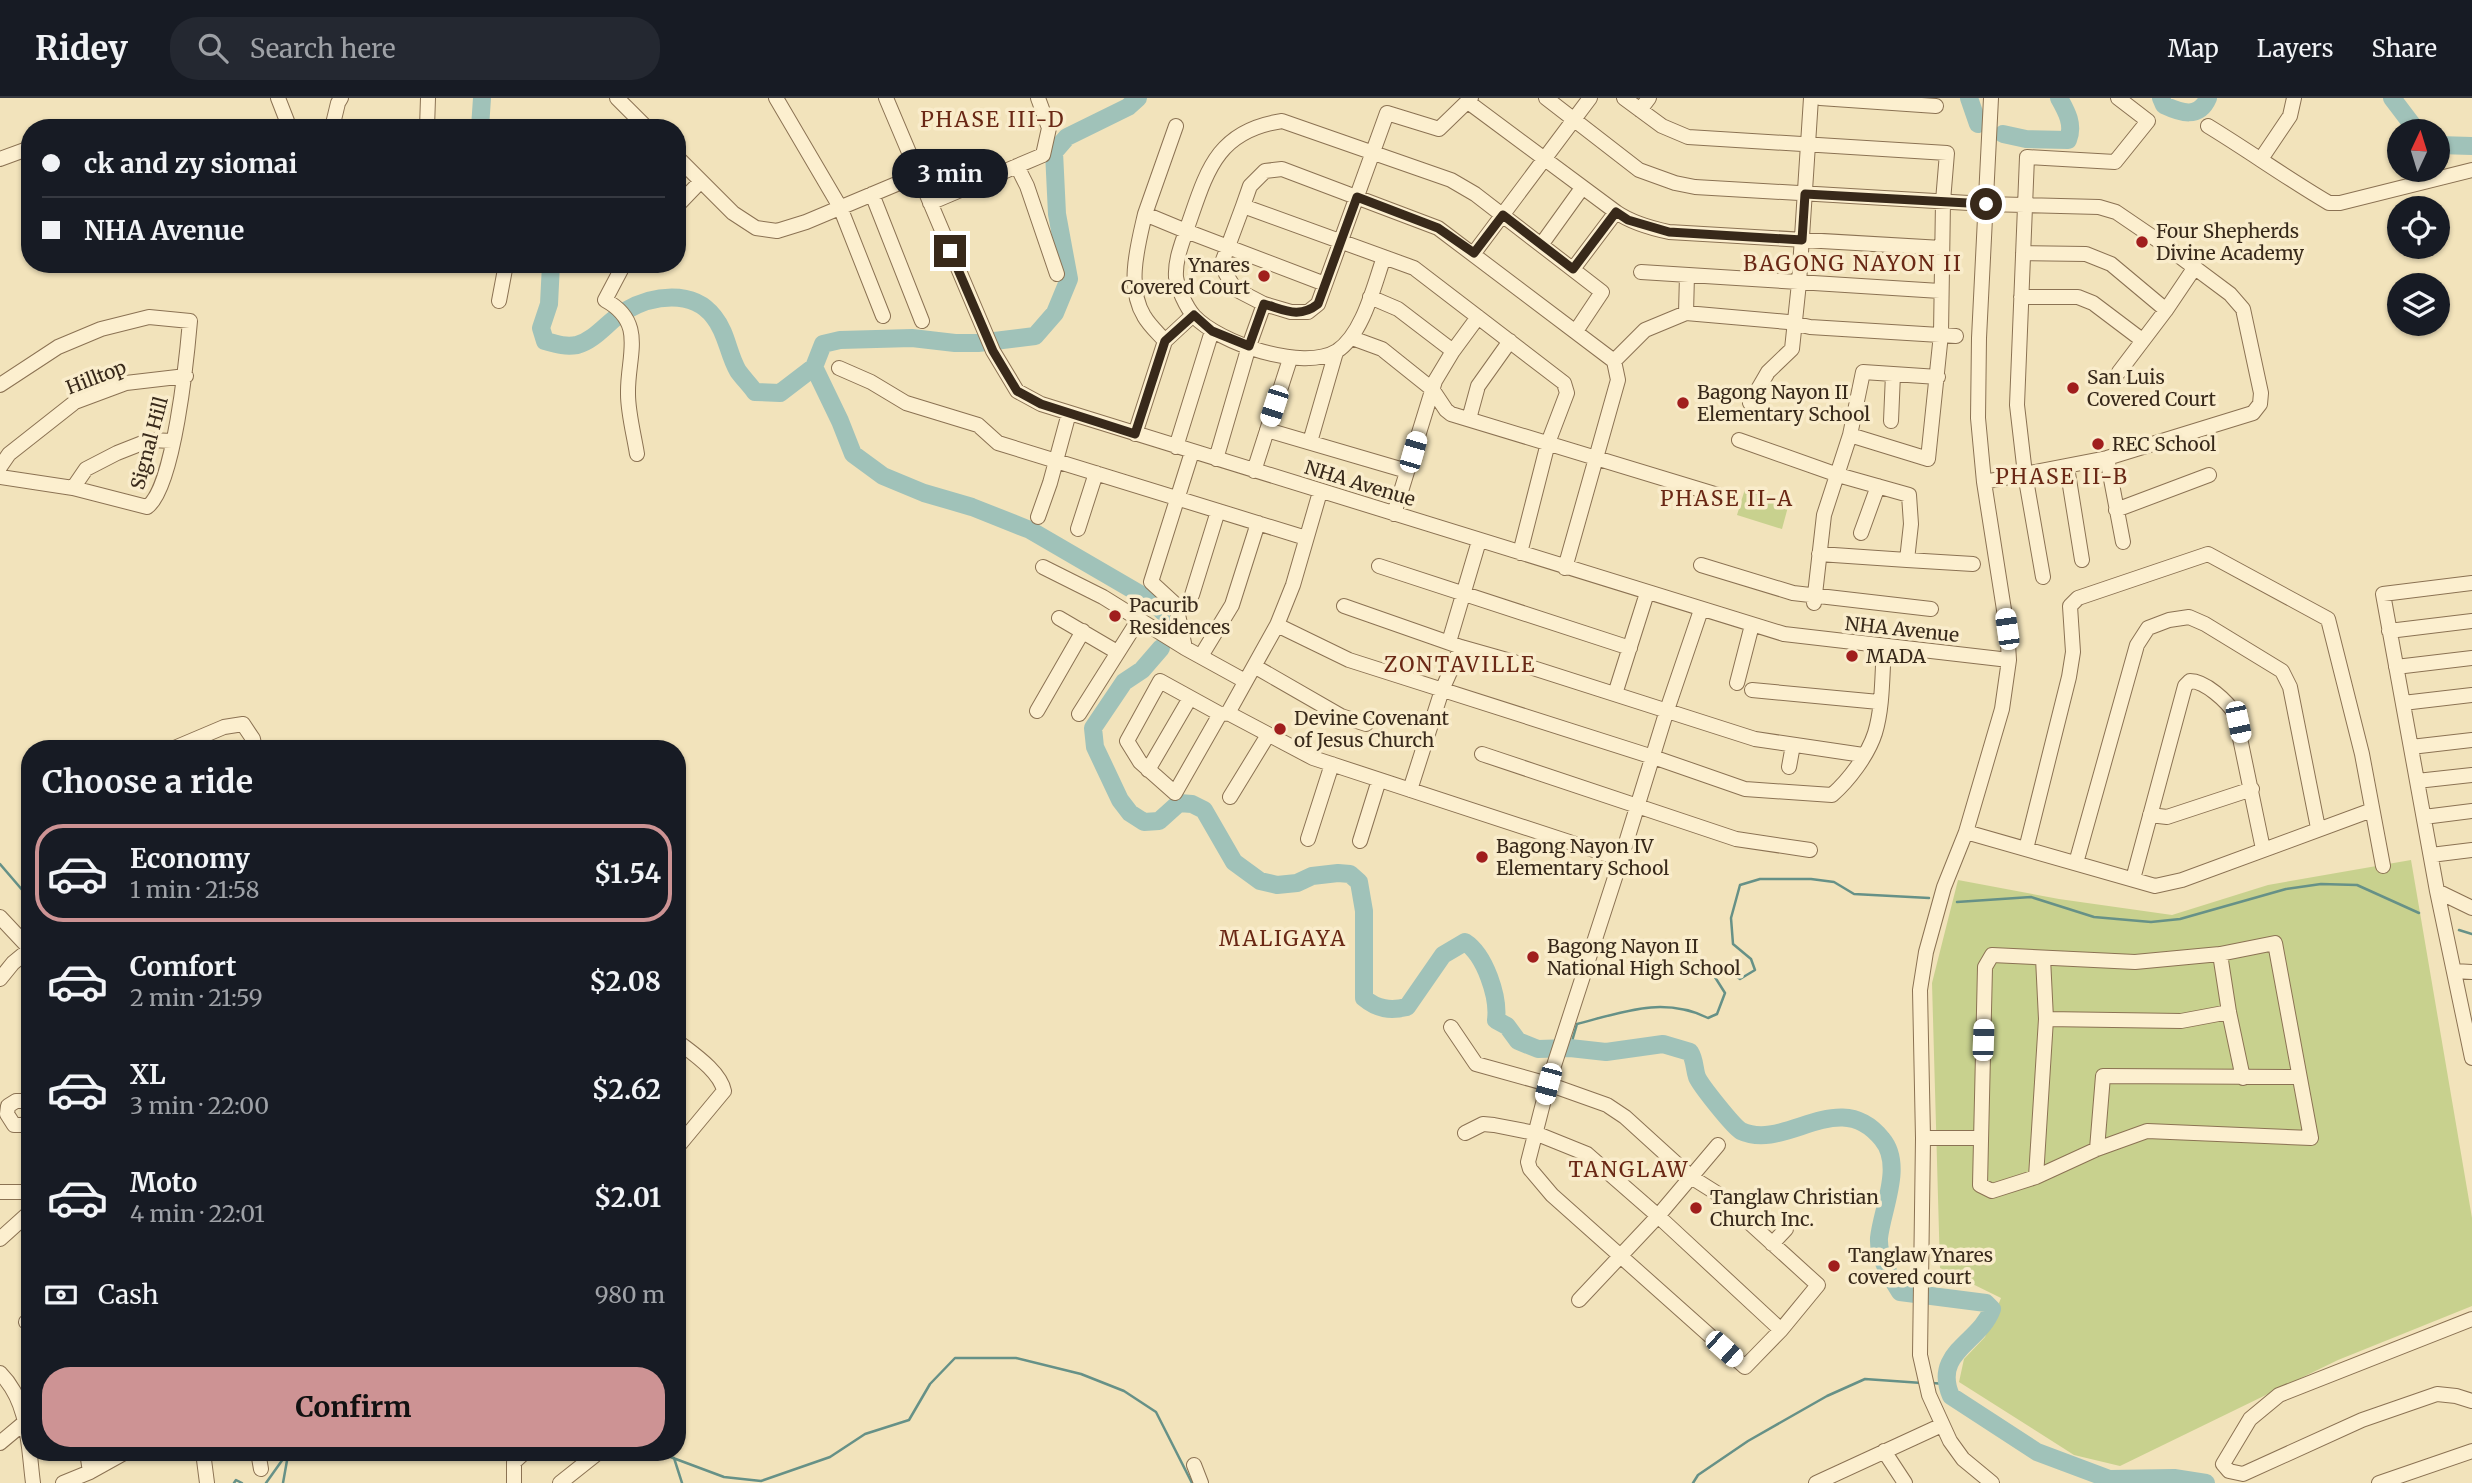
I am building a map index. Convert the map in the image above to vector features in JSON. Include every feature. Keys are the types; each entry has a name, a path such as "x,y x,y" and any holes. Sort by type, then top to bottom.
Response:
{"street":[{"path":"278,98 286,119"},
{"path":"334,119 341,98"},
{"path":"427,119 428,98"},
{"path":"617,98 639,119"},
{"path":"776,98 840,207 883,317"},
{"name":"NHA Avenue","path":"886,98 993,351 1017,391 1041,404 1784,634 2009,660"},
{"path":"930,203 1042,155 1049,128 1038,98"},
{"path":"1546,98 1639,170 1695,187 1986,204 2099,207 2116,212 2195,267 2230,294 2243,309 2261,393 2260,404 2253,413 2107,458 1984,482"},
{"path":"1474,253 1590,98"},
{"path":"1624,98 1644,104 1662,126 1688,137 1947,153 1942,201 1940,291 1948,335 1938,377 1928,459 1850,435"},
{"path":"1750,403 1774,364 1792,349 1796,324 1811,98"},
{"path":"1820,98 1936,106"},
{"path":"1991,98 1978,418 1984,482 2003,595 2009,660 2003,709 1966,832 1942,897 1926,952 1920,990 1923,1138 1920,1355 1928,1390 1950,1441 1963,1459 1992,1483"},
{"path":"2043,577 2025,474 2017,405 2027,157 2115,162 2148,121 2118,98"},
{"path":"2261,159 2290,116 2294,98"},
{"path":"1564,568 1618,380 1614,361 1438,228 1357,197 1282,169 1265,171 1250,186 1223,260 1226,274 1234,289 1264,304 1291,313 1308,312 1318,304 1341,244 1357,197 1387,113 1439,129 1469,100 1544,160 1628,220 1669,232 1942,248"},
{"path":"1384,257 1352,338 1336,352 1314,358 1290,359 1212,331 1194,315 1184,300 1176,278 1178,255 1210,165 1226,145 1255,128 1282,121 1451,180 1475,194 1602,292 1576,331"},
{"path":"1165,341 1143,315 1136,292 1136,255 1145,214 1176,126"},
{"path":"2208,126 2261,159 2275,172 2329,204 2472,170"},
{"path":"0,159 21,151"},
{"path":"686,166 733,213 756,228 777,231 806,222 918,175"},
{"path":"1017,166 1027,186 1057,274"},
{"path":"686,197 701,181"},
{"path":"1541,245 1582,188"},
{"path":"872,194 922,321"},
{"path":"1243,206 1341,244 1414,268 1544,366 1566,386 1566,395 1548,443 1520,553"},
{"path":"1573,269 1616,212"},
{"path":"1145,214 1325,284"},
{"path":"2023,253 2085,254 2111,264 2166,310"},
{"path":"2119,372 2195,267"},
{"path":"1641,272 1940,291"},
{"path":"499,300 504,273"},
{"path":"619,273 605,300 614,305 631,324 628,395 637,454"},
{"path":"1686,313 1687,275"},
{"path":"1370,297 1398,309 1453,351"},
{"path":"2021,297 2078,297 2093,303 2142,340"},
{"path":"1216,459 1264,304"},
{"path":"1614,361 1645,330 1686,313 1810,327 1948,335"},
{"path":"1135,434 1165,341 1194,315"},
{"name":"Signal Hill","path":"0,385 58,347 101,329 149,317 190,321 186,376 172,442 155,502 147,506 73,488 0,477"},
{"path":"1394,514 1432,389 1453,351 1478,317"},
{"path":"1176,447 1212,331"},
{"path":"1352,338 1382,349 1432,389 1446,410 1721,496"},
{"path":"1469,419 1478,386 1510,341"},
{"path":"1310,442 1336,352"},
{"path":"1254,471 1290,359"},
{"path":"839,368 871,382 906,403 978,425 998,443 1306,538"},
{"path":"1815,600 1824,515 1850,435 1863,372 1938,377"},
{"path":"1891,421 1893,374"},
{"name":"Hilltop","path":"0,467 9,454 75,402 126,383 186,376"},
{"path":"1038,517 1069,413"},
{"path":"1267,430 1407,471"},
{"path":"73,488 86,469 117,453 150,440 172,442"},
{"path":"1739,440 1838,475 1909,495 1911,524 1907,560"},
{"path":"1185,648 1176,605 1151,582 1192,452"},
{"path":"2107,458 2123,542"},
{"path":"2067,467 2082,560"},
{"path":"1078,529 1096,473"},
{"path":"2116,510 2210,475"},
{"path":"1861,533 1878,486"},
{"path":"1320,492 1293,585 1277,625 1245,681 1224,714 1175,793 1148,771 1127,741 1157,683 1162,681 1190,698 1224,714 1268,735 1313,758 1621,859"},
{"path":"1192,594 1217,511"},
{"path":"1201,656 1232,605 1258,523"},
{"path":"1410,790 1455,645 1463,594 1479,541"},
{"path":"1819,554 1973,564"},
{"path":"2026,849 2069,677 2073,652 2070,610 2072,603 2078,598 2205,554 2328,619 2362,754 2383,866"},
{"path":"1701,565 1815,600 1931,609"},
{"path":"1379,566 1630,648"},
{"path":"1043,567 1103,597 1185,648 1245,681"},
{"path":"2472,583 2383,594 2437,891 2472,1059"},
{"path":"1615,694 1647,593"},
{"path":"1344,606 1455,645 1755,739 1863,755"},
{"path":"1451,1027 1476,1064 1548,1084 1607,1105 1625,1116 1691,1177 1718,1194 1818,1285 1781,1330 1745,1367 1552,1195 1530,1169 1528,1155 1548,1084 1667,710 1702,610"},
{"path":"2076,863 2137,645 2148,628 2169,620 2189,617 2282,671 2290,687 2318,828"},
{"path":"1059,618 1117,652"},
{"path":"1079,714 1139,619"},
{"path":"2389,631 2472,621"},
{"path":"1277,625 1349,660 1745,789 1832,795 1843,786 1875,733 1884,647"},
{"path":"1737,683 1752,625"},
{"path":"1037,711 1083,631"},
{"path":"2396,667 2472,658"},
{"path":"1254,666 1341,716 1366,724"},
{"path":"2133,879 2185,686 2190,681 2196,681 2226,702 2235,714 2263,849"},
{"path":"1752,690 1879,702"},
{"path":"2403,703 2472,695"},
{"path":"1148,771 1190,698"},
{"path":"201,740 224,727 243,724 253,740"},
{"path":"1230,797 1268,735"},
{"path":"2411,747 2472,740"},
{"path":"1788,767 1793,745"},
{"path":"1482,754 1736,839 1810,850"},
{"path":"1308,839 1332,764"},
{"path":"2417,781 2472,775"},
{"path":"1360,841 1379,780"},
{"path":"2150,815 2167,817 2252,789"},
{"path":"1966,832 2155,886 2182,880 2372,810"},
{"path":"2424,817 2472,811"},
{"path":"2431,855 2472,850"},
{"path":"2437,891 2472,908"},
{"path":"0,917 21,939"},
{"path":"2275,943 2311,1138 2147,1130 2096,1149 2036,1177 1992,1191 1980,1185 1985,967 1992,955 2043,958 2135,962 2220,954 2275,943"},
{"path":"2220,954 2229,1012 2244,1078"},
{"path":"0,979 21,956"},
{"path":"2036,1177 2046,1019 2043,958"},
{"path":"2454,971 2472,972"},
{"path":"2046,1019 2181,1021 2229,1012"},
{"path":"686,1049 705,1065 722,1084 724,1091 686,1138"},
{"path":"2096,1149 2103,1076 2300,1077"},
{"path":"21,1100 12,1103 4,1120 21,1125"},
{"path":"1465,1133 1483,1124 1535,1133 1587,1154 1781,1330"},
{"path":"1923,1138 1980,1138"},
{"path":"1579,1300 1658,1216 1718,1145"},
{"path":"0,1192 21,1192"},
{"path":"0,1239 21,1220"},
{"path":"1772,1244 1786,1229"},
{"path":"2472,1319 2280,1395 2250,1419 2223,1464 2229,1471 2243,1474 2362,1420 2437,1394 2472,1401"},
{"path":"0,1373 11,1384 21,1405"},
{"path":"0,1443 21,1425"},
{"path":"1816,1483 1835,1479 1884,1451 1942,1425"},
{"path":"1884,1451 1905,1483"},
{"path":"2379,1483 2472,1451"},
{"path":"30,1461 33,1483"},
{"path":"89,1461 90,1472"},
{"path":"63,1483 110,1461"},
{"path":"202,1482 203,1461"},
{"path":"260,1461 261,1469"},
{"path":"514,1483 515,1461"},
{"path":"559,1483 587,1461"},
{"path":"1194,1465 1201,1483"}],"green space":[{"path":"1745,489 1789,503 1782,529 1737,515"},
{"path":"2411,860 2472,1218 2472,1306 2338,1360 2120,1466 2074,1455 1959,1382 1964,1359 1985,1337 2001,1298 1940,1268 1932,983 1958,880 2059,899 2172,915 2268,885"}],"waterway":[{"path":"481,119 482,98"},
{"path":"551,273 549,304 541,328 545,341 577,345 590,339 619,315 647,301 659,298 684,299 695,302 714,317 738,371 755,392 780,393 814,367 823,344 840,340 912,338 978,343 1035,336 1055,313 1069,279 1057,214 1054,152 1067,137 1128,107 1138,98"},
{"path":"1969,98 1978,124"},
{"path":"2003,134 2026,139 2068,140 2070,124 2059,98"},
{"path":"2161,98 2164,105 2189,112 2200,109 2208,98"},
{"path":"2392,98 2408,119"},
{"path":"2450,145 2472,146"},
{"path":"814,367 853,454 883,476 1030,530 1152,601 1166,615 1169,628"},
{"path":"1161,648 1142,670 1124,682 1093,728 1095,747 1120,800 1130,813 1144,822 1159,821 1179,803 1192,804 1204,810 1234,862 1260,881 1277,885 1297,883 1312,876 1350,874 1359,882 1364,911 1364,998 1379,1007 1407,1007 1443,955 1465,942 1479,956 1489,977 1495,1000 1496,1020 1507,1026 1518,1041 1538,1049 1570,1048 1606,1052 1663,1044 1690,1052 1697,1077 1704,1089 1741,1131 1758,1135 1776,1134 1830,1118 1848,1118 1865,1124 1882,1139 1891,1161 1892,1174 1879,1245 1885,1266 1900,1292 1986,1303 1992,1309 1978,1331 1952,1358 1947,1381 1951,1396 2037,1452 2109,1479 2174,1478 2206,1483"},
{"path":"0,864 21,888"},
{"path":"1570,1048 1577,1024 1627,1011 1659,1007 1691,1011 1708,1018 1717,1014 1725,993 1713,974 1734,975 1740,979 1755,970 1751,959 1733,944 1731,918 1740,885 1760,879 1811,879 1834,882 1854,894 1929,898"},
{"path":"1957,902 2031,897 2094,917 2151,922 2180,919 2286,889 2321,884 2357,885 2419,913"},
{"path":"2459,930 2472,934"},
{"path":"681,1461 724,1477 761,1481 830,1457 865,1434 909,1420 930,1384 955,1358 1016,1358 1081,1374 1124,1391 1156,1412 1192,1483"},
{"path":"1693,1483 1698,1475 1748,1441 1827,1396 1865,1379 1922,1383"},
{"path":"1932,1383 1946,1384"},
{"path":"266,1483 282,1461"},
{"path":"283,1483 287,1461"},
{"path":"675,1461 682,1483"},
{"path":"234,1483 236,1480 242,1483"}],"place":[{"name":"Four Shepherds Divine Academy","path":"2142,242"},
{"name":"Ynares Covered Court","path":"1264,276"},
{"name":"San Luis Covered Court","path":"2073,388"},
{"name":"Bagong Nayon II Elementary School","path":"1683,403"},
{"name":"REC School","path":"2098,444"},
{"name":"Pacurib Residences","path":"1115,616"},
{"name":"MADA","path":"1852,656"},
{"name":"Devine Covenant of Jesus Church","path":"1280,729"},
{"name":"Bagong Nayon IV Elementary School","path":"1482,857"},
{"name":"Bagong Nayon II National High School","path":"1533,957"},
{"name":"Tanglaw Christian Church Inc.","path":"1696,1208"},
{"name":"Tanglaw Ynares covered court","path":"1834,1266"}],"district":[{"name":"PHASE III-D","path":"993,120"},
{"name":"BAGONG NAYON II","path":"1853,264"},
{"name":"PHASE II-B","path":"2062,477"},
{"name":"PHASE II-A","path":"1727,499"},
{"name":"ZONTAVILLE","path":"1460,665"},
{"name":"MALIGAYA","path":"1283,939"},
{"name":"TANGLAW","path":"1629,1170"}],"route":[{"path":"950,251 993,351 1017,391 1041,404 1135,434 1165,341 1194,315 1212,331 1249,346 1264,304 1291,313 1308,312 1318,304 1357,197 1422,220 1474,253 1503,215 1573,269 1616,212 1628,220 1669,232 1802,240 1805,194 1986,204"}]}
